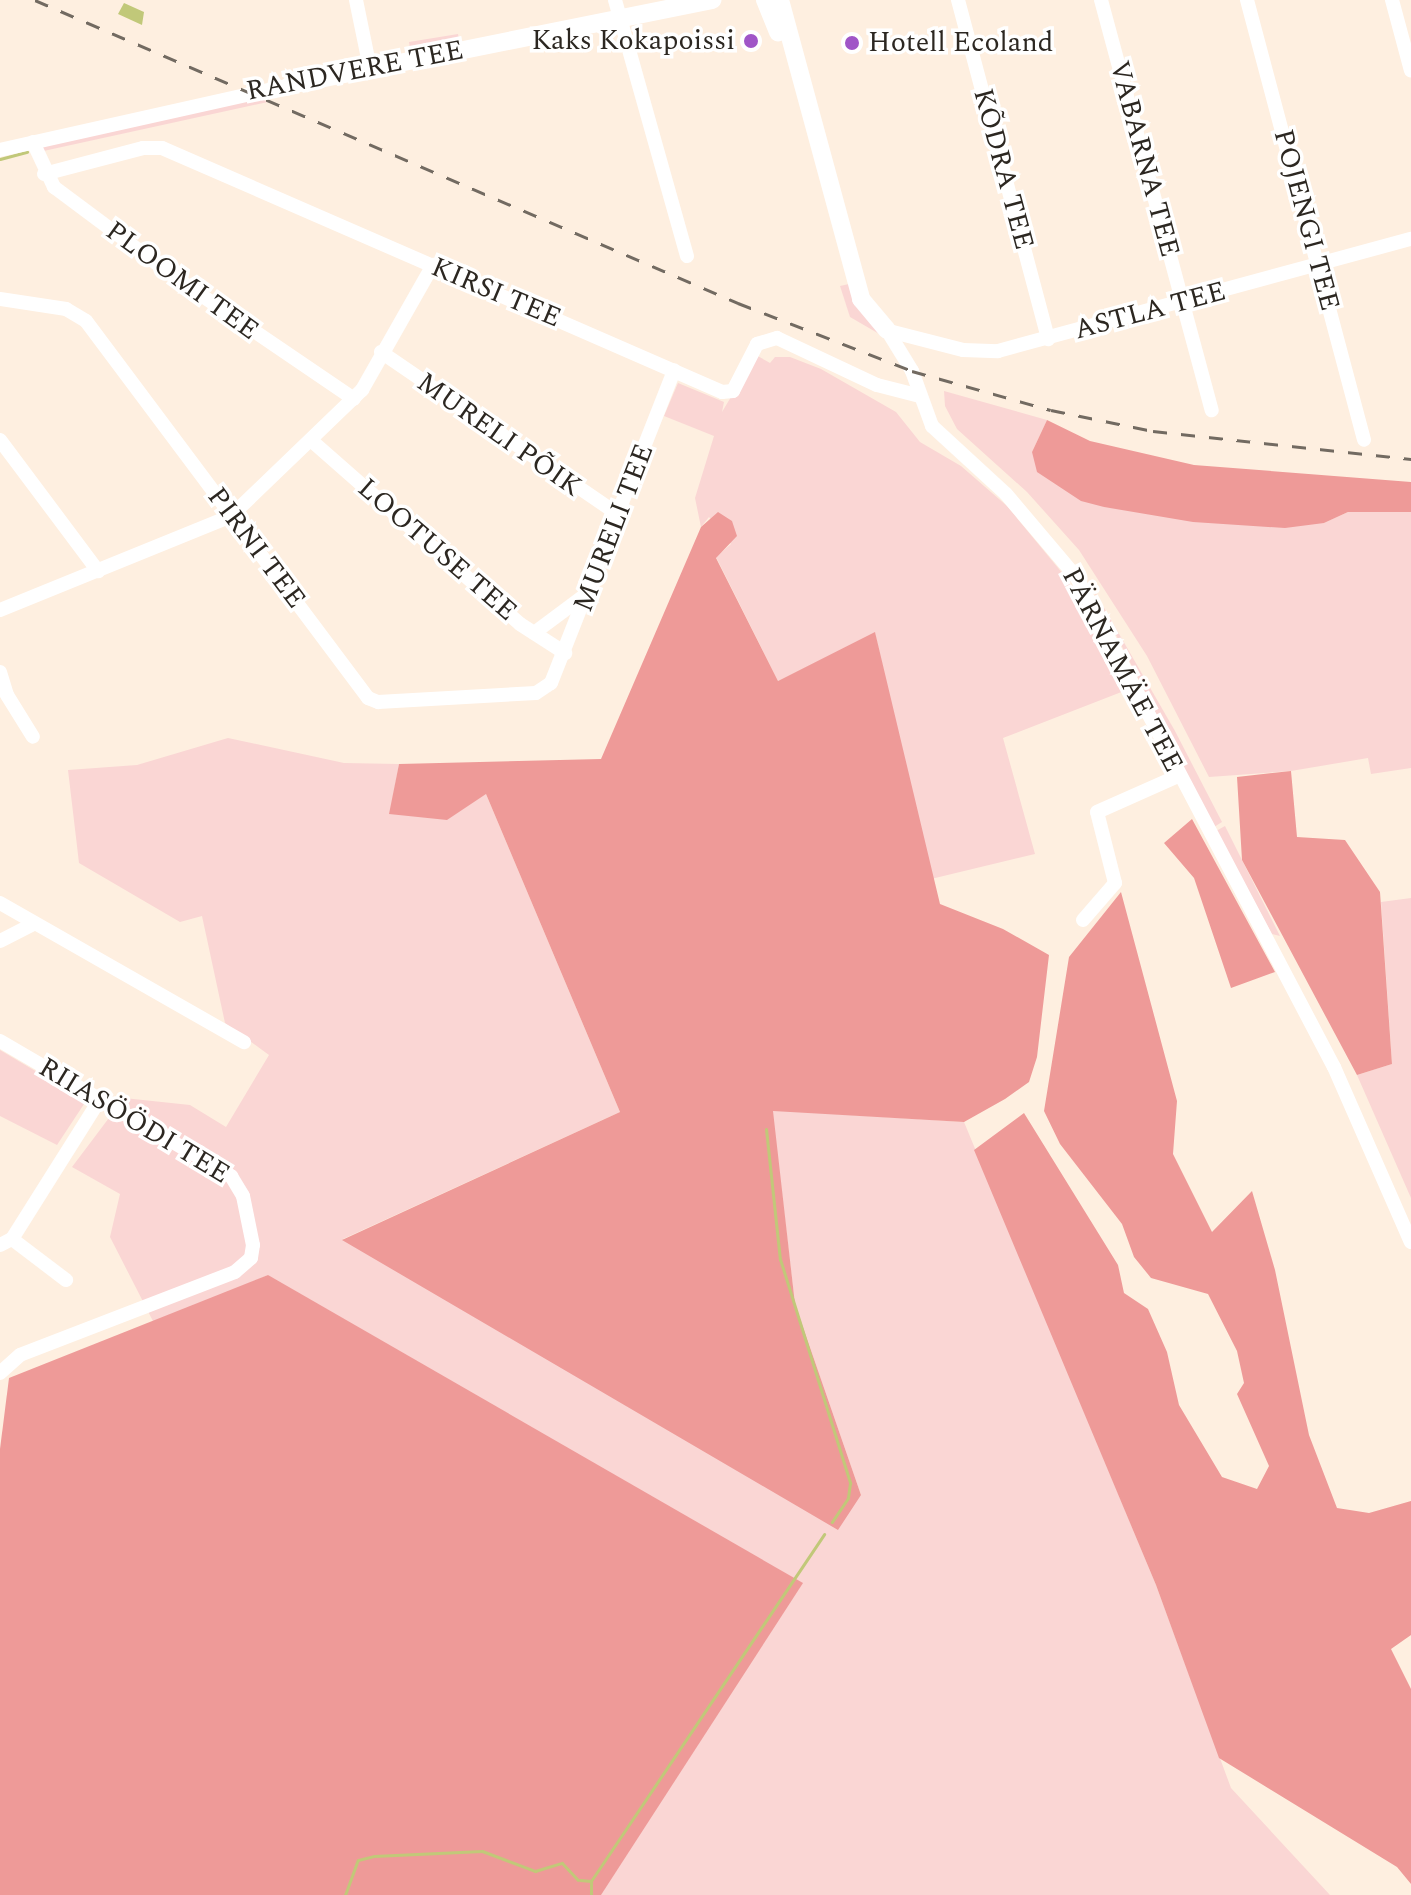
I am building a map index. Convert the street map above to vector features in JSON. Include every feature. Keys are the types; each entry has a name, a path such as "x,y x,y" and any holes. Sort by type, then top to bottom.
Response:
{"main road":[{"name":"RANDVERE TEE","path":"290,85 618,9 713,0"},
{"name":"PÄRNAMÄE TEE","path":"765,0 799,78"},
{"name":"PÄRNAMÄE TEE","path":"780,0 861,299 887,330"}],"street":[{"path":"356,0 370,68"},
{"name":"KÕDRA TEE","path":"958,0 1048,339"},
{"name":"VABARNA TEE","path":"1101,0 1212,410"},
{"name":"POJENGI TEE","path":"1247,0 1364,440"},
{"path":"1392,0 1411,71"},
{"path":"618,9 687,256"},
{"name":"RANDVERE TEE","path":"0,150 216,99 290,85"},
{"path":"33,142 44,174"},
{"name":"KIRSI TEE","path":"44,174 143,148 162,148 730,392 754,347 777,338 877,385 920,396"},
{"name":"PLOOMI TEE","path":"44,174 176,278 354,399"},
{"name":"ASTLA TEE","path":"887,330 983,352 1048,339 1411,239"},
{"path":"0,610 231,516 313,442 354,399 433,265"},
{"name":"PIRNI TEE","path":"0,299 80,314 368,698 392,702 536,693 551,683"},
{"name":"PÄRNAMÄE TEE","path":"887,330 932,426 1006,494 1077,578 1178,776 1334,1067 1411,1242"},
{"name":"MURELI PÕIK","path":"381,352 619,515"},
{"name":"MURELI TEE","path":"551,683 674,370"},
{"path":"0,440 98,571"},
{"name":"LOOTUSE TEE","path":"313,442 534,633 565,653"},
{"path":"534,633 589,592"},
{"path":"0,672 7,695 33,737"},
{"path":"1083,920 1115,883 1097,812 1178,776"},
{"path":"0,903 244,1042"},
{"path":"0,941 35,923"},
{"name":"RIIASÖÖDI TEE","path":"0,1041 236,1180 253,1245 248,1263 20,1355 0,1373"},
{"path":"66,1280 6,1242 100,1099"}],"shaded area":[{"path":"124,3 144,12 142,25 118,14"},
{"path":"458,34 460,44 411,54 409,42"},
{"path":"255,96 268,102 39,152 40,146"},
{"path":"849,284 881,335 850,317 840,286"},
{"path":"756,355 770,363 775,357 790,357 821,369 896,412 920,442 961,466 1007,506 1068,580 1124,691 1003,738 1035,854 931,879 875,633 778,681 716,557 731,544 709,517 701,527 695,498 714,436 664,416 678,383 724,402 722,412"},
{"path":"944,391 1047,420 1032,452 1104,507 1324,523 1348,512 1411,512 1411,768 1371,774 1368,758 1291,771 1209,777 1147,656 1079,550 1027,492 957,429 945,406"},
{"path":"1047,420 1090,441 1194,465 1411,482 1411,512 1348,512 1324,523 1285,528 1193,522 1104,507 1081,501 1037,472 1032,452"},
{"path":"718,512 732,521 737,536 716,558 778,681 875,632 940,904 1003,929 1049,955 1037,1057 1029,1082 1005,1099 964,1122 773,1111 795,1304 861,1495 838,1530 342,1240 620,1112 486,794 447,820 389,814 399,764 601,759 701,527"},
{"path":"1088,580 1175,731 1222,822 1214,827"},
{"path":"228,738 344,763 399,764 390,813 486,794 620,1112 343,1239 861,1495 795,1304 772,1110 964,1122 1156,1585 1231,1788 1330,1895 601,1895 268,1275 155,1325 110,1237 120,1194 72,1167 124,1098 190,1105 226,1127 269,1055 225,1023 202,916 180,922 79,863 68,770 137,765"},
{"path":"1291,771 1297,837 1345,840 1380,892 1392,1064 1357,1075 1242,860 1237,777"},
{"path":"1192,819 1275,972 1231,988 1194,878 1164,843"},
{"path":"1225,826 1280,936 1272,934 1216,831"},
{"path":"1121,892 1177,1101 1173,1154 1212,1232 1252,1191 1275,1270 1309,1435 1337,1508 1369,1513 1411,1501 1411,1635 1391,1649 1411,1689 1411,1884 1397,1867 1219,1758 1156,1585 974,1150 1024,1113 1118,1265 1124,1293 1148,1309 1167,1352 1179,1405 1222,1477 1257,1489 1269,1466 1237,1394 1244,1383 1237,1351 1208,1294 1151,1278 1134,1257 1122,1224 1060,1144 1044,1111 1069,957"},
{"path":"1411,898 1411,1198 1357,1075 1392,1064 1381,902"},
{"path":"0,1050 86,1101 57,1145 0,1116"},
{"path":"268,1275 803,1583 601,1895 0,1895 0,1449 9,1378"}],"waterway":[{"path":"0,159 27,152"},
{"path":"766,1129 780,1259 850,1483 848,1498 832,1522"},
{"path":"591,1881 824,1534"},
{"path":"345,1895 358,1860 374,1856 482,1851 535,1871 562,1863 578,1880"},
{"path":"580,1880 591,1881 591,1895"}],"railway":[{"path":"35,0 738,303 912,371 1051,410 1153,431 1411,459"}],"place":[{"name":"Kaks Kokapoissi","path":"751,41"},
{"name":"Hotell Ecoland","path":"852,43"}]}
